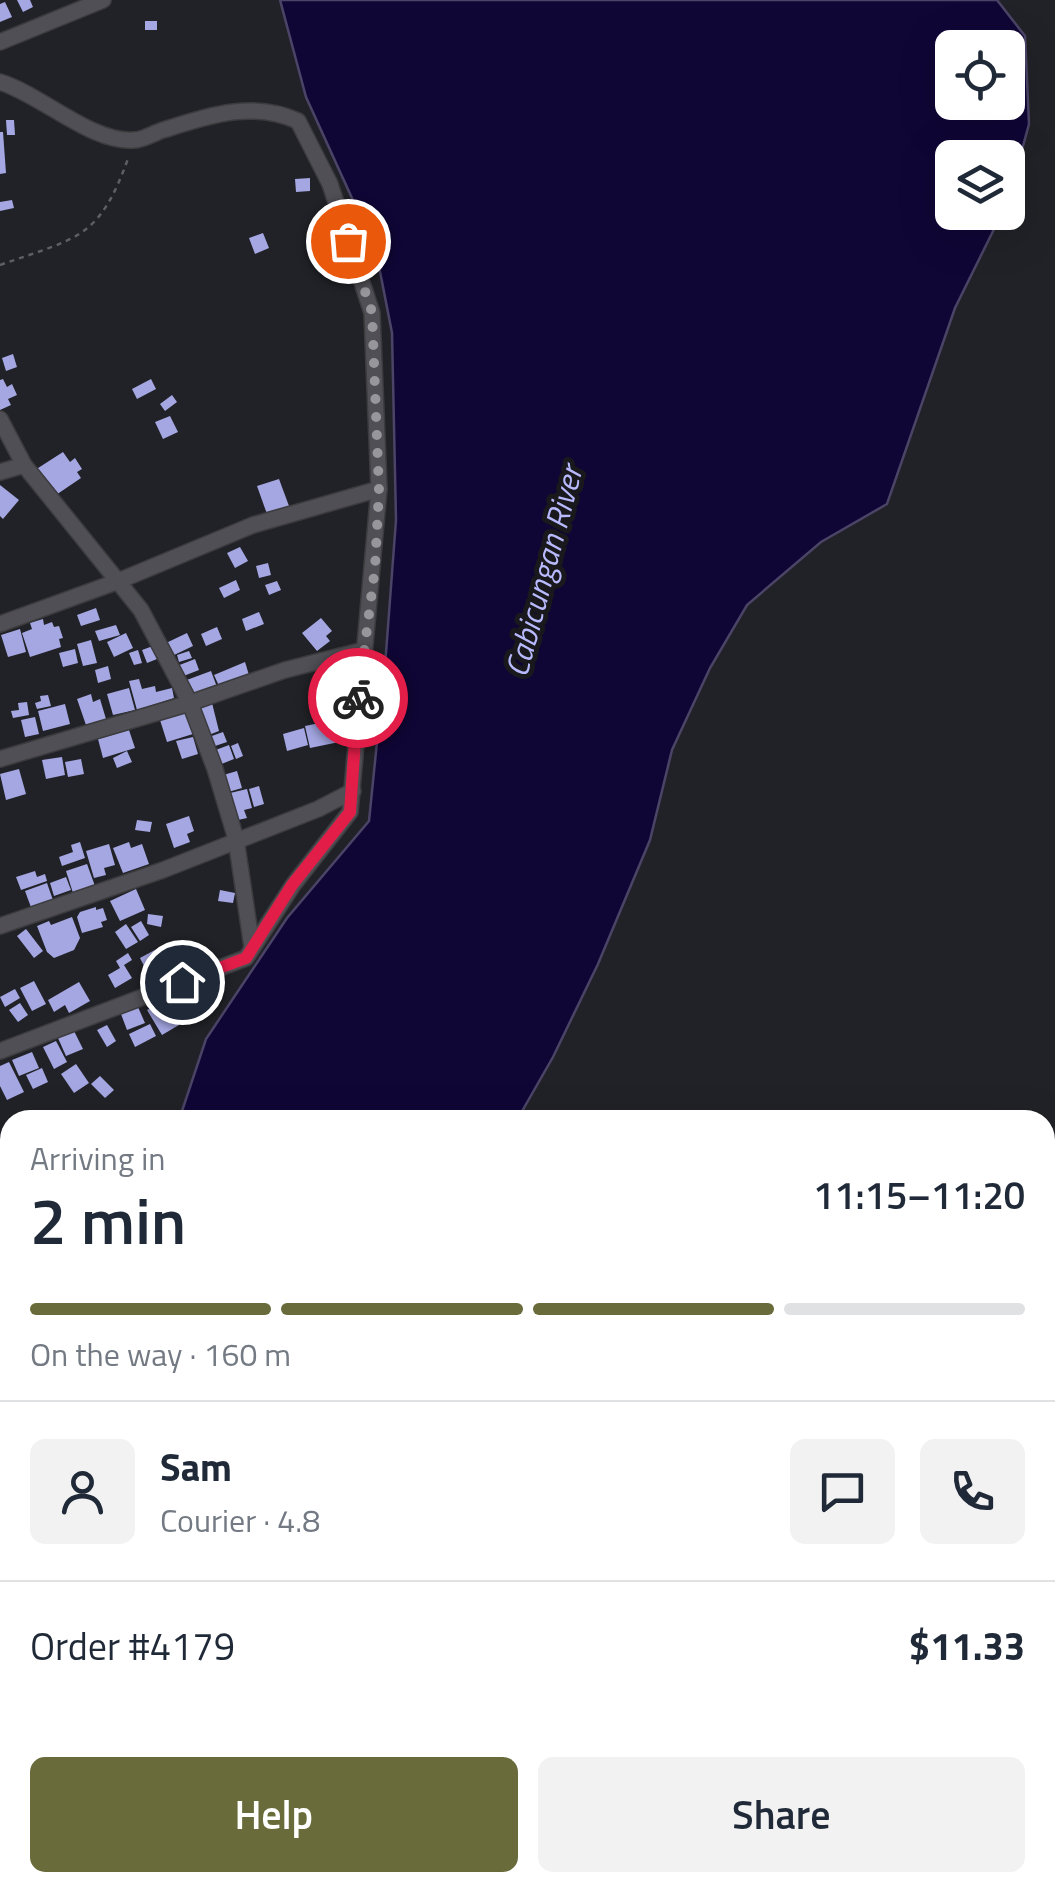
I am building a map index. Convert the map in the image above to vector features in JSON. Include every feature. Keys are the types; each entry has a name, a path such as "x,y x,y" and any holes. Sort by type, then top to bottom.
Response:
{"street":[{"path":"0,42 103,0"},
{"path":"0,82 46,102 98,134 134,140 236,110 282,114 298,121 330,184 372,312 379,490 375,568 350,812 292,885 246,958 0,1051"},
{"path":"0,419 24,465 141,610 190,703 236,840 252,947"},
{"path":"0,472 24,465"},
{"path":"0,624 116,582 252,525 379,490"},
{"path":"0,758 190,703 285,670 364,650"},
{"path":"0,926 163,870 318,809 353,791"}],"path":[{"path":"0,265 84,234 97,222 117,191 134,140"}],"water":[{"name":"Cabicungan River","path":"280,0 997,0 1020,30 935,30 935,120 1025,120 1025,36 1029,124 1025,140 935,140 935,230 994,230 955,308 887,504 821,542 747,605 710,668 672,750 650,840 598,964 523,1110 182,1110 206,1039 287,918 369,821 396,520 392,333 376,251 306,97"}],"building":[{"path":"17,0 30,0 33,7 23,12"},
{"path":"5,2 12,17 0,22 0,4"},
{"path":"145,21 157,21 157,30 145,30"},
{"path":"6,120 14,120 15,135 7,135"},
{"path":"0,132 6,173 0,174"},
{"path":"310,178 310,191 296,192 295,179"},
{"path":"12,200 14,208 0,211 0,202"},
{"path":"263,233 269,248 255,254 249,238"},
{"path":"13,354 17,367 6,371 2,358"},
{"path":"151,379 156,389 137,399 132,389"},
{"path":"0,380 7,387 12,384 17,395 8,399 11,405 0,410"},
{"path":"172,395 177,402 165,411 160,404"},
{"path":"170,416 178,432 163,439 155,422"},
{"path":"63,452 70,462 75,458 82,469 77,472 81,478 53,497 35,470"},
{"path":"279,479 289,506 267,514 257,486"},
{"path":"0,485 19,500 3,519 0,516"},
{"path":"240,547 248,561 235,568 227,553"},
{"path":"268,563 271,575 259,578 256,566"},
{"path":"236,580 240,590 224,598 219,588"},
{"path":"277,581 281,590 269,595 265,585"},
{"path":"96,608 100,620 81,626 77,615"},
{"path":"259,612 264,624 246,631 242,619"},
{"path":"321,618 332,631 326,636 330,641 317,651 302,633"},
{"path":"43,619 44,625 52,622 54,627 59,626 61,647 30,657 22,633 32,629 30,623"},
{"path":"116,625 120,635 99,641 95,631"},
{"path":"217,627 222,639 206,646 201,634"},
{"path":"20,629 26,652 8,657 1,635"},
{"path":"126,633 133,648 114,657 107,642"},
{"path":"187,633 193,646 172,656 166,643"},
{"path":"91,640 97,663 83,666 77,644"},
{"path":"153,646 157,659 147,663 142,650"},
{"path":"75,649 78,663 63,667 59,653"},
{"path":"138,650 142,663 134,665 129,653"},
{"path":"189,651 192,658 179,662 177,655"},
{"path":"195,659 199,670 181,677 177,666"},
{"path":"245,662 249,675 219,686 214,675"},
{"path":"108,666 111,679 98,683 95,670"},
{"path":"211,671 217,687 190,697 184,681"},
{"path":"139,679 142,689 155,686 156,692 172,688 174,698 137,710 129,681"},
{"path":"129,688 135,710 113,715 107,694"},
{"path":"91,694 93,702 100,699 106,719 86,725 77,699"},
{"path":"48,695 51,706 37,709 35,703 41,701 40,696"},
{"path":"27,702 29,715 13,718 11,711 19,710 18,703"},
{"path":"212,703 219,731 206,736 195,709"},
{"path":"65,704 70,724 43,731 38,711"},
{"path":"186,713 193,734 167,742 160,720"},
{"path":"35,717 39,734 25,737 21,720"},
{"path":"339,719 344,741 310,748 305,726"},
{"path":"304,728 308,745 287,751 283,734"},
{"path":"129,730 135,748 103,758 98,739"},
{"path":"223,732 227,742 212,747 209,737"},
{"path":"193,737 198,754 182,759 176,741"},
{"path":"238,743 243,756 236,759 231,746"},
{"path":"229,745 234,759 219,765 213,751"},
{"path":"127,751 132,762 117,768 113,758"},
{"path":"62,757 65,775 46,779 42,760"},
{"path":"81,759 84,774 68,777 65,762"},
{"path":"19,769 26,794 6,800 0,774"},
{"path":"237,771 242,788 225,793 220,776"},
{"path":"259,786 264,804 254,807 249,789"},
{"path":"247,789 252,808 244,810 247,818 238,820 236,812 230,814 226,794"},
{"path":"189,816 194,831 187,834 190,842 174,848 166,824"},
{"path":"137,820 152,822 150,832 135,830"},
{"path":"80,842 85,858 62,866 59,857 73,852 71,845"},
{"path":"129,842 131,848 142,844 149,864 123,873 113,848"},
{"path":"109,844 115,865 104,868 106,875 94,878 86,851"},
{"path":"87,864 95,886 73,893 66,871"},
{"path":"35,871 37,877 45,874 47,881 21,890 16,877"},
{"path":"66,877 71,890 54,896 50,883"},
{"path":"47,883 54,903 32,910 25,891"},
{"path":"136,889 145,910 120,921 110,901"},
{"path":"220,890 235,893 233,903 218,901"},
{"path":"103,908 107,920 101,922 103,927 82,933 77,917 80,912"},
{"path":"148,914 163,916 161,927 147,924"},
{"path":"72,917 80,938 74,950 54,958 47,952 37,926"},
{"path":"141,921 149,935 140,941 131,927"},
{"path":"126,924 138,942 126,949 115,932"},
{"path":"26,929 43,951 34,958 17,936"},
{"path":"164,945 176,968 151,980 140,958"},
{"path":"128,953 132,960 124,965 132,978 115,988 108,975 120,968 116,961"},
{"path":"202,976 215,993 190,1011 178,994"},
{"path":"34,981 46,1004 32,1011 20,988"},
{"path":"79,982 90,1001 69,1013 65,1005 54,1012 48,1000"},
{"path":"15,989 20,998 5,1007 0,997"},
{"path":"165,1000 179,1025 162,1035 147,1010"},
{"path":"20,1003 28,1015 18,1022 9,1010"},
{"path":"138,1007 145,1023 127,1030 121,1014"},
{"path":"150,1024 156,1036 135,1047 129,1034"},
{"path":"107,1025 116,1041 107,1047 97,1030"},
{"path":"74,1031 83,1049 66,1056 58,1038"},
{"path":"56,1041 67,1062 54,1069 43,1047"},
{"path":"32,1052 39,1068 19,1076 12,1060"},
{"path":"9,1062 24,1092 7,1100 0,1086 0,1066"},
{"path":"76,1064 89,1083 74,1093 61,1074"},
{"path":"42,1068 48,1082 33,1089 26,1075"},
{"path":"100,1076 114,1090 105,1098 91,1084"}],"way so far":[{"path":"348,241 372,312 379,490 375,568 358,698"}],"route":[{"path":"182,982 246,958 292,885 350,812 358,698"}]}
